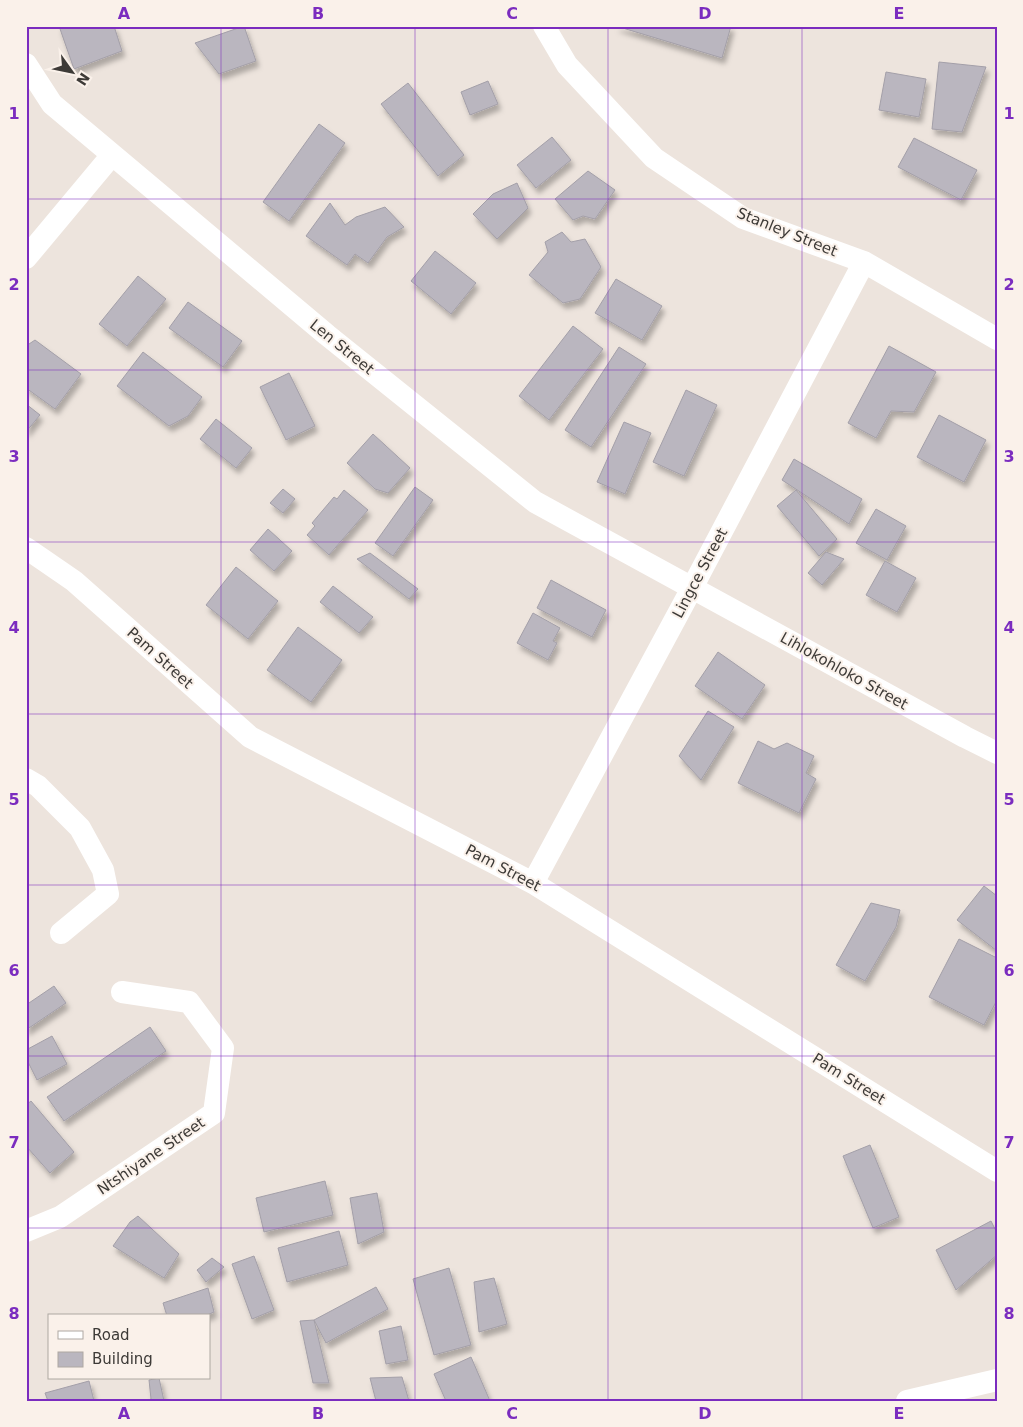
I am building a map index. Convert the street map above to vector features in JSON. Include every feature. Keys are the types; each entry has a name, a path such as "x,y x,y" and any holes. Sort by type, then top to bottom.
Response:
{"street":[{"name":"Stanley Street","path":"544,26 567,65 654,158 743,218 864,262 997,339"},
{"name":"Len Street","path":"26,64 52,104 327,335 535,502 692,588"},
{"path":"26,258 112,155"},
{"name":"Lingce Street","path":"533,883 692,588 864,262"},
{"name":"Pam Street","path":"26,548 74,581 250,737 533,883 997,1170"},
{"name":"Lihlokohloko Street","path":"692,588 997,753"},
{"path":"26,779 38,786 80,828 103,870 108,894 61,933"},
{"name":"Ntshiyane Street","path":"26,1231 60,1217 214,1113 223,1048 188,1002 122,992"},
{"path":"907,1401 997,1380"}],"building":[{"path":"59,26 114,26 122,51 74,69"},
{"path":"244,26 256,61 219,74 195,43"},
{"path":"616,26 731,26 722,58"},
{"path":"939,62 986,67 962,132 932,129"},
{"path":"886,72 926,79 919,117 879,110"},
{"path":"488,81 498,104 470,115 461,92"},
{"path":"408,83 464,155 438,176 381,104"},
{"path":"319,124 345,143 289,221 263,202"},
{"path":"552,137 571,160 536,188 517,165"},
{"path":"914,138 977,170 961,200 898,167"},
{"path":"588,171 615,190 595,219 583,216 573,220 555,199"},
{"path":"517,183 528,208 497,239 473,214 493,194"},
{"path":"330,203 345,225 356,217 385,207 404,227 387,237 368,263 355,254 347,265 306,236"},
{"path":"562,232 571,242 585,239 601,267 580,299 563,303 529,275 548,252 545,242"},
{"path":"435,251 476,283 451,314 411,281"},
{"path":"138,276 166,299 127,346 99,324"},
{"path":"616,279 662,306 642,340 595,313"},
{"path":"188,302 242,341 223,367 169,328"},
{"path":"573,326 603,349 549,420 519,396"},
{"path":"35,340 81,374 55,409 26,388 26,346"},
{"path":"889,346 936,372 914,412 891,411 876,438 848,423"},
{"path":"619,347 646,364 591,447 565,430"},
{"path":"143,352 202,397 188,416 169,426 117,386"},
{"path":"289,373 315,426 286,440 260,387"},
{"path":"686,390 717,405 684,476 653,462"},
{"path":"26,404 40,415 26,432"},
{"path":"939,415 986,440 964,482 917,457"},
{"path":"216,419 252,448 236,468 200,439"},
{"path":"624,422 651,433 625,494 597,482"},
{"path":"373,434 410,468 388,493 375,489 347,463"},
{"path":"794,459 862,499 849,524 782,480"},
{"path":"415,487 433,500 393,556 375,543"},
{"path":"283,489 295,499 283,513 270,503"},
{"path":"344,490 368,510 329,555 307,535 315,526 312,523 334,497 337,499"},
{"path":"796,490 837,539 819,556 777,506"},
{"path":"876,509 906,526 887,560 856,543"},
{"path":"268,529 292,551 274,571 250,550"},
{"path":"826,552 844,559 822,585 808,573"},
{"path":"370,553 418,589 409,599 357,559"},
{"path":"885,561 916,578 897,612 866,595"},
{"path":"236,567 278,601 248,639 206,605"},
{"path":"551,580 606,610 592,637 537,608"},
{"path":"333,586 373,617 359,633 320,602"},
{"path":"533,613 560,628 553,641 557,643 548,660 517,643"},
{"path":"298,627 342,660 311,702 267,670"},
{"path":"718,652 765,685 742,719 695,686"},
{"path":"708,711 734,727 701,780 679,756"},
{"path":"758,741 774,749 787,743 814,756 806,773 816,779 799,813 738,783"},
{"path":"984,886 997,896 997,951 957,920"},
{"path":"871,903 900,910 896,927 865,981 836,965"},
{"path":"959,939 997,958 997,1000 984,1025 929,997"},
{"path":"54,986 66,1003 26,1030 26,1005"},
{"path":"150,1027 166,1051 64,1121 47,1097"},
{"path":"52,1036 67,1064 37,1080 26,1058 26,1050"},
{"path":"31,1101 74,1152 50,1173 26,1146 26,1105"},
{"path":"870,1145 899,1217 873,1228 843,1156"},
{"path":"325,1181 333,1215 264,1232 256,1198"},
{"path":"377,1193 384,1232 358,1244 350,1198"},
{"path":"138,1216 179,1254 164,1278 113,1246 130,1222"},
{"path":"991,1221 997,1233 997,1255 956,1290 936,1250"},
{"path":"339,1231 348,1265 287,1282 278,1248"},
{"path":"254,1256 274,1310 252,1319 232,1264"},
{"path":"212,1258 224,1267 206,1282 197,1270"},
{"path":"449,1268 471,1345 434,1355 413,1279"},
{"path":"494,1278 507,1324 479,1332 474,1282"},
{"path":"376,1287 388,1309 326,1343 314,1320"},
{"path":"208,1288 214,1312 210,1314 166,1314 163,1303"},
{"path":"314,1320 329,1383 313,1383 300,1321"},
{"path":"401,1326 408,1360 386,1364 379,1331"},
{"path":"471,1357 490,1401 446,1401 434,1374"},
{"path":"402,1377 409,1401 376,1401 370,1378"},
{"path":"149,1380 159,1380 164,1401 146,1401 151,1399"},
{"path":"89,1381 94,1401 48,1401 45,1393"}]}
